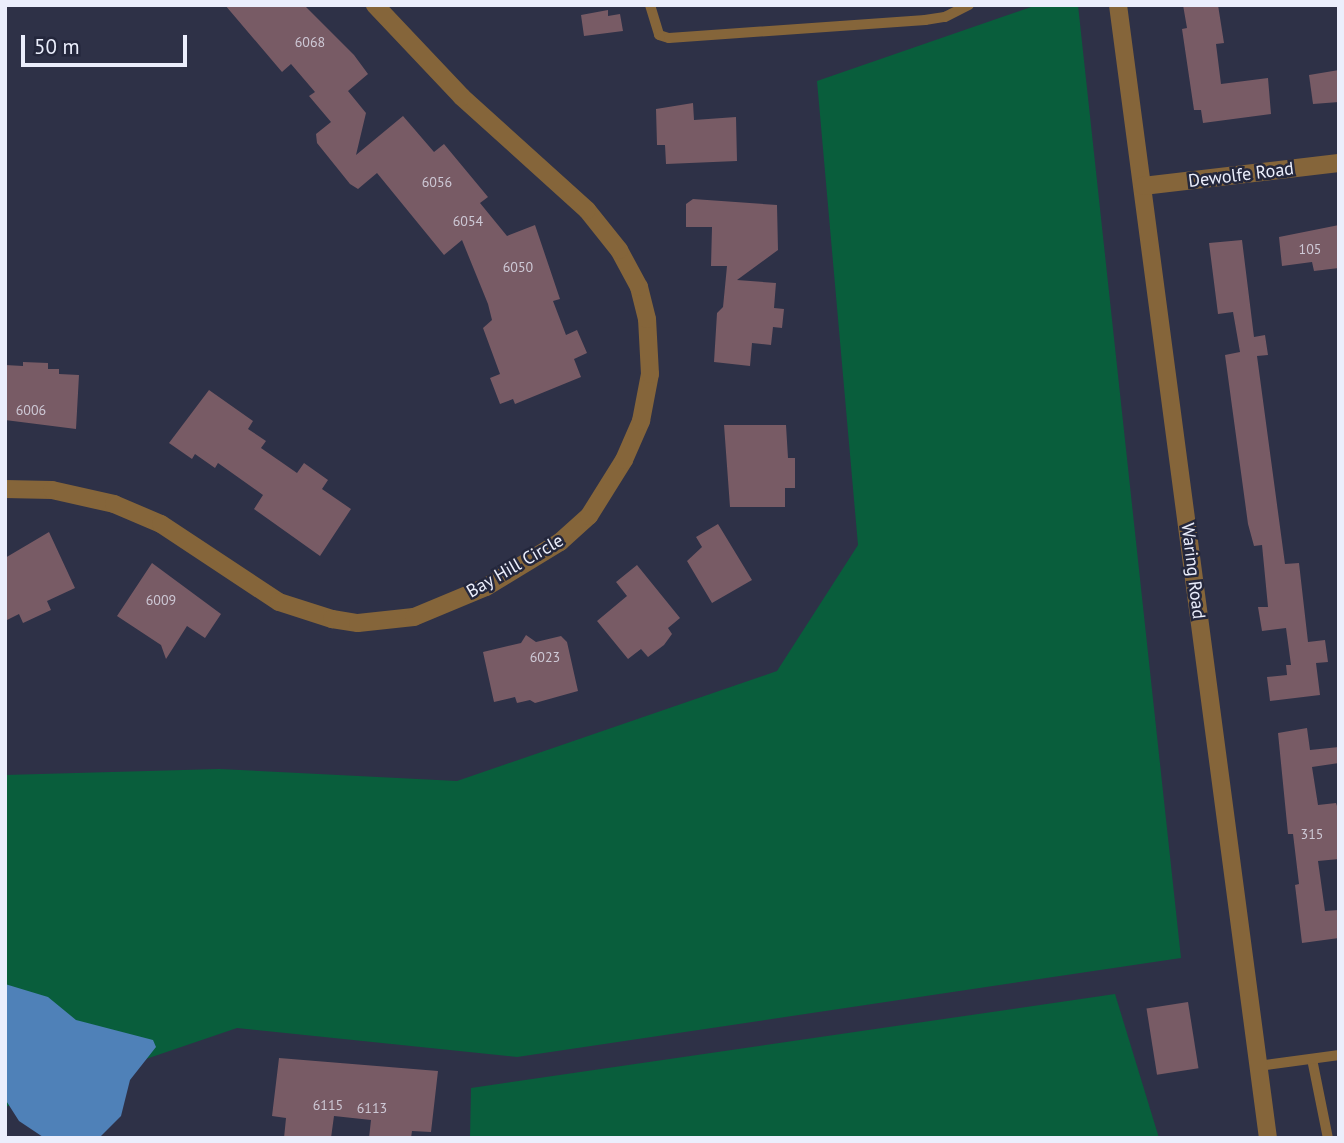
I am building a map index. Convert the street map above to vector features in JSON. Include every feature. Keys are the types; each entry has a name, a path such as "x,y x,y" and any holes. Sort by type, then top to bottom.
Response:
{"street":[{"name":"Bay Hill Circle","path":"5,489 52,490 114,504 160,524 279,602 332,620 358,622 414,617 486,587 560,542 589,516 624,460 641,421 650,374 647,319 639,287 619,250 587,210 462,97 375,5"},
{"name":"Waring Road","path":"1118,5 1268,1138"},
{"name":"Dewolfe Road","path":"1143,186 1339,163"}],"lane":[{"path":"650,5 659,35 669,38 925,20 945,17 968,5"},
{"path":"1258,1066 1339,1055"},
{"path":"1312,1059 1328,1138"}],"green space":[{"path":"1037,5 1078,5 1181,958 517,1057 237,1028 5,1107 5,775 219,769 457,781 777,671 858,545 817,81"},
{"path":"1115,994 1159,1138 470,1138 471,1088"}],"water":[{"path":"5,984 48,997 76,1020 153,1040 156,1047 130,1080 121,1116 99,1138 43,1137 19,1121 5,1099"}],"building":[{"path":"225,5 304,5 354,55 368,74 348,91 366,113 356,155 403,116 434,152 444,144 488,197 480,203 507,236 535,225 560,299 553,301 566,335 577,330 587,353 574,359 581,377 515,404 513,399 500,404 490,378 500,374 483,328 492,320 462,240 444,255 377,173 358,189 350,184 317,143 316,134 331,122 309,96 315,92 291,64 282,72"},
{"path":"1183,5 1218,5 1224,43 1216,44 1221,84 1268,78 1271,114 1203,123 1201,110 1194,110 1182,29 1187,28"},
{"path":"608,10 608,16 620,14 623,31 584,36 581,15"},
{"path":"1339,70 1339,102 1313,104 1309,75"},
{"path":"693,103 694,120 736,117 737,161 666,164 665,145 657,145 656,109"},
{"path":"693,199 777,205 778,250 737,280 776,283 774,308 784,309 782,328 773,327 771,345 752,343 750,366 714,362 717,313 723,307 727,266 711,266 712,227 686,227 686,204"},
{"path":"1339,225 1339,268 1314,271 1312,262 1282,266 1279,237"},
{"path":"1242,240 1254,337 1265,335 1268,355 1257,356 1285,564 1299,563 1308,642 1325,640 1328,662 1316,663 1320,695 1270,701 1267,677 1287,675 1286,665 1291,665 1286,628 1262,631 1258,607 1268,607 1262,545 1254,546 1248,524 1225,355 1240,352 1233,312 1218,314 1209,243"},
{"path":"23,362 48,363 48,369 59,369 59,374 79,375 76,429 5,420 5,365 23,366"},
{"path":"209,390 253,421 248,429 266,441 261,448 297,473 304,463 328,480 322,489 351,509 320,556 254,509 263,495 218,463 215,468 195,454 192,459 169,443"},
{"path":"724,425 786,425 788,458 795,458 795,488 785,488 785,507 730,507"},
{"path":"718,524 752,580 712,603 687,561 702,547 696,537"},
{"path":"49,532 75,588 47,601 51,610 23,623 19,614 5,621 5,558"},
{"path":"152,563 221,614 205,638 187,626 166,659 161,645 117,616"},
{"path":"637,565 680,618 668,628 672,634 664,645 648,657 641,649 628,659 597,621 627,596 616,582"},
{"path":"526,635 536,642 561,636 567,642 578,691 535,703 530,700 517,703 515,697 494,702 483,652 521,643"},
{"path":"1307,728 1310,750 1339,747 1339,763 1312,767 1318,805 1336,803 1339,812 1339,859 1318,861 1325,911 1339,910 1339,938 1302,943 1295,885 1299,884 1293,834 1288,834 1278,733"},
{"path":"1188,1002 1198,1068 1157,1075 1147,1009"},
{"path":"279,1058 438,1071 431,1132 412,1131 411,1138 369,1138 371,1120 334,1116 331,1138 284,1138 286,1118 272,1116"}]}
